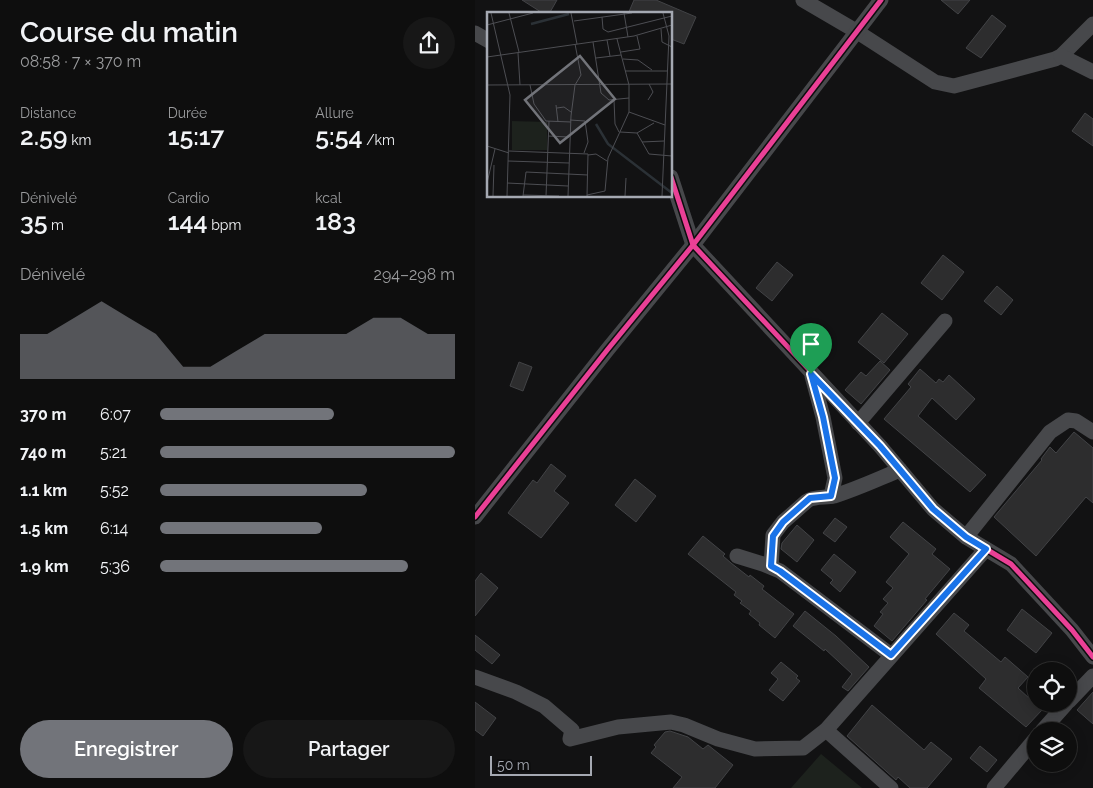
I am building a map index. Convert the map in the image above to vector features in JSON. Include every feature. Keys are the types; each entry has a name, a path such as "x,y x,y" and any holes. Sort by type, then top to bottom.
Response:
{"street":[{"path":"803,0 856,31 935,82 947,86 954,86 1061,56 1093,24"},
{"path":"475,517 693,245 881,0"},
{"path":"475,33 487,39"},
{"path":"1061,56 1093,72"},
{"path":"673,183 693,245 858,423 933,509 966,537 1011,564 1072,630 1093,657"},
{"path":"858,423 945,321"},
{"path":"811,374 823,417 835,478 831,496"},
{"path":"966,537 1050,432 1068,420 1076,420 1093,432"},
{"path":"771,566 773,536 783,522 810,498 831,496 854,489 900,470"},
{"path":"475,677 516,692 544,706 573,730 570,739 619,727 671,722 684,725 718,739 755,749 803,748 826,730 986,549"},
{"path":"737,556 771,566 780,571 891,655"},
{"path":"1077,693 1093,676"},
{"path":"1050,722 1059,712"},
{"path":"826,730 891,788"},
{"path":"994,788 1027,749"}],"shaded area":[{"path":"821,754 862,788 791,788"}],"building":[{"path":"522,0 557,0 550,12 541,12"},
{"path":"634,0 656,0 696,17 684,44 673,40 673,12 629,12"},
{"path":"941,0 970,0 958,14"},
{"path":"992,15 1006,26 981,58 966,48"},
{"path":"1085,113 1093,119 1093,146 1072,131"},
{"path":"943,255 964,272 942,300 921,283"},
{"path":"777,262 793,275 772,301 756,288"},
{"path":"997,286 1013,300 1001,315 984,301"},
{"path":"882,313 908,334 884,363 858,342"},
{"path":"880,361 890,370 861,404 845,390 861,372 866,376"},
{"path":"519,362 532,367 523,391 510,386"},
{"path":"920,369 936,383 939,379 943,382 949,375 975,399 956,420 932,398 918,416 986,475 970,492 884,419 911,387 908,384"},
{"path":"1074,432 1093,448 1093,503 1086,497 1036,556 994,517 1042,460 1050,447 1056,453"},
{"path":"551,464 566,476 554,491 569,503 541,538 508,513 533,480 537,483"},
{"path":"635,479 656,496 636,522 615,505"},
{"path":"835,518 847,527 835,542 823,533"},
{"path":"903,522 936,549 932,554 950,569 925,599 927,600 892,641 874,626 883,614 880,612 888,603 883,599 893,588 886,582 909,554 890,537"},
{"path":"797,525 814,540 797,562 781,549 782,543"},
{"path":"703,536 725,554 723,556 731,563 764,586 762,589 794,614 775,638 749,614 751,611 740,603 742,601 734,595 736,592 688,554"},
{"path":"834,554 856,572 840,592 830,583 833,580 821,570"},
{"path":"481,573 498,588 475,616 475,581"},
{"path":"1022,609 1052,633 1036,653 1007,630"},
{"path":"805,611 836,636 869,667 848,691 842,687 852,674 825,649 824,651 793,626"},
{"path":"954,613 969,625 964,631 1001,662 1005,657 1027,676 1018,688 1027,696 1027,712 1040,712 1031,722 1027,722 1026,727 979,688 986,679 936,634"},
{"path":"475,635 500,655 492,664 475,650"},
{"path":"781,662 798,676 796,678 800,681 783,701 769,690 778,679 771,673"},
{"path":"1093,692 1093,724 1077,710"},
{"path":"475,702 496,718 483,736 475,730"},
{"path":"872,705 924,750 931,742 952,759 927,788 910,788 898,777 896,780 847,736"},
{"path":"670,731 688,737 703,749 708,745 733,765 715,788 673,788 682,777 651,753 656,747 654,745 665,732"},
{"path":"980,746 997,760 987,772 970,758"}],"cycle path":[{"path":"475,517 693,245 881,0"},
{"path":"673,183 693,245 880,446 933,509 966,537 1011,564 1072,630 1093,657"}],"route":[{"path":"811,374 880,446 933,509 966,537 986,549 891,655 771,566 771,542 776,530 810,498 831,496 835,485 827,433 811,374"}]}
